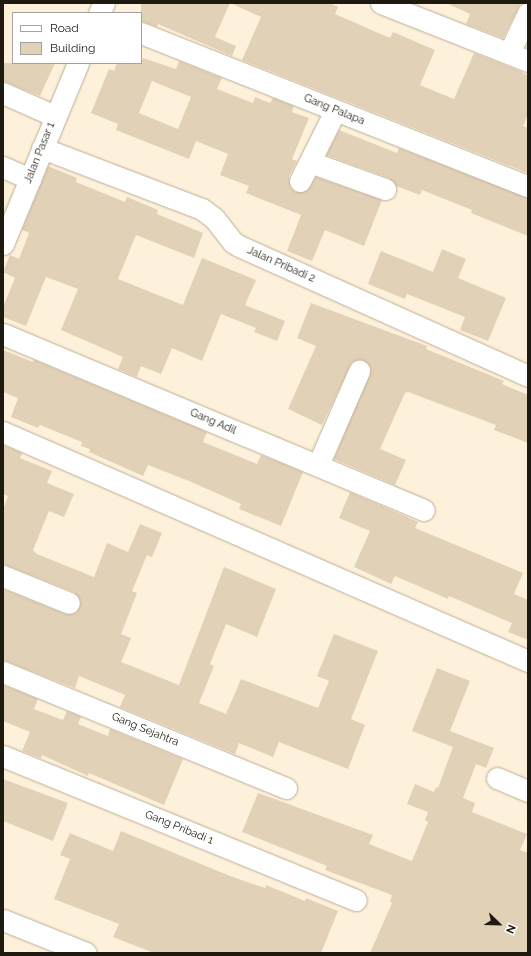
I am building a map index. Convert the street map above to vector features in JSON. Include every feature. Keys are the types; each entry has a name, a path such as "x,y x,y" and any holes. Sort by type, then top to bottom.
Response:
{"street":[{"path":"100,12 104,3"},
{"path":"381,3 528,61"},
{"path":"509,54 528,13"},
{"name":"Gang Palapa","path":"142,33 335,111 528,186"},
{"name":"Jalan Pasar 1","path":"3,244 8,218 30,179 78,64"},
{"path":"3,93 55,116"},
{"path":"300,181 335,111"},
{"name":"Jalan Pribadi 2","path":"42,148 202,209 214,218 233,242 239,246 528,376"},
{"path":"310,162 385,189"},
{"path":"3,167 30,179"},
{"name":"Gang Adil","path":"3,334 424,510"},
{"path":"318,465 359,371"},
{"path":"3,432 528,661"},
{"path":"3,576 69,603"},
{"name":"Gang Sejahtra","path":"3,672 286,788"},
{"name":"Gang Pribadi 1","path":"3,756 356,900"},
{"path":"497,778 528,791"},
{"path":"3,920 86,953"}],"building":[{"path":"141,3 230,3 215,37 236,46 232,56 158,24 157,27 142,21"},
{"path":"230,3 330,3 338,7 335,14 390,38 393,32 435,50 420,85 454,99 474,53 520,71 528,76 528,114 523,126 528,128 528,173 242,60 261,17"},
{"path":"446,3 521,3 503,38 466,24 470,14"},
{"path":"143,58 176,69 179,61 222,78 217,89 253,103 255,97 270,103 273,98 294,106 292,112 309,118 292,159 297,161 289,176 290,187 295,192 306,191 316,177 382,200 364,246 325,230 312,261 287,251 301,215 246,193 249,186 220,175 228,154 196,141 189,159 116,130 118,124 91,113 109,69 114,71 117,64 142,64","holes":["152,81 191,97 178,129 139,113"]},
{"path":"3,63 55,64 40,96 3,81"},
{"path":"339,130 397,153 399,148 528,198 528,236 471,213 472,210 422,190 420,195 396,186 389,178 326,155"},
{"path":"48,166 77,178 76,182 125,202 127,197 158,210 157,214 203,233 194,258 136,235 118,279 183,305 202,258 256,280 245,305 285,321 277,341 254,332 256,328 221,314 202,361 172,348 161,374 141,366 137,377 118,369 123,357 61,330 78,289 46,277 26,326 3,317 3,307 15,278 3,272 10,255 19,259 29,233 22,230"},
{"path":"442,249 466,259 458,278 506,298 488,341 460,330 465,317 407,294 405,299 368,284 381,251 433,272"},
{"path":"311,303 427,346 426,349 504,381 502,384 528,395 528,443 494,430 496,425 408,392 405,393 380,449 406,460 395,485 334,459 371,369 363,360 352,362 322,425 288,409 316,346 297,338"},
{"path":"3,350 33,362 34,360 207,432 203,442 257,464 261,455 303,472 281,526 239,509 241,504 189,481 148,465 143,476 89,452 90,449 81,446 82,442 40,425 38,428 11,417 18,398 3,392"},
{"path":"3,445 22,453 20,458 52,471 47,483 74,494 64,517 49,511 33,550 37,554 94,577 107,543 128,552 140,524 162,533 152,557 147,555 132,591 137,593 121,634 131,638 121,662 179,685 224,567 276,589 257,637 226,624 210,664 214,666 199,703 226,714 241,679 318,708 329,681 317,676 334,634 378,651 351,719 365,725 348,769 279,742 273,757 239,743 235,754 120,707 125,695 79,676 75,688 3,660 3,589 65,614 76,613 81,602 74,592 3,564 3,510 8,496 3,494"},
{"path":"350,492 418,522 415,528 523,573 514,594 528,600 528,640 508,632 512,623 449,596 448,599 395,576 391,584 354,567 370,531 339,518"},
{"path":"437,668 470,681 450,731 494,748 486,768 476,764 463,798 475,803 472,812 527,834 520,850 528,853 528,953 370,953 392,903 390,902 392,895 325,870 327,866 242,832 258,793 373,835 369,844 412,861 428,822 425,820 428,812 407,804 415,784 434,792 436,787 438,788 453,747 412,731"},
{"path":"3,685 38,699 34,709 63,720 67,711 81,717 78,724 108,736 110,729 183,759 164,805 89,773 88,776 42,755 41,758 22,751 30,732 3,721"},
{"path":"3,779 68,803 53,841 3,821"},
{"path":"121,831 230,876 265,888 266,885 305,901 306,898 338,911 321,953 154,953 113,937 119,924 54,899 70,859 60,855 70,833 113,851"}]}
